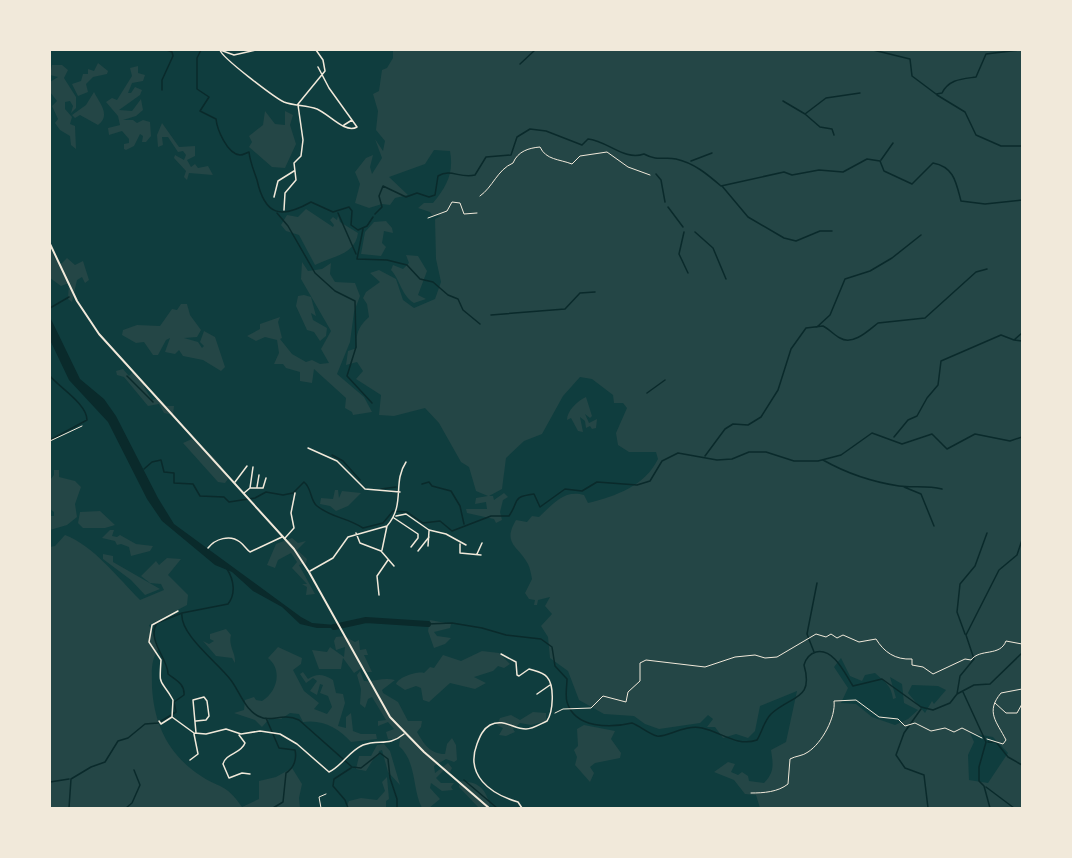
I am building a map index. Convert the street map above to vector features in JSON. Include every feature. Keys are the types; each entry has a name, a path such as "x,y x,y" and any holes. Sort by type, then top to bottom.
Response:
{"main road":[{"path":"50,244 73,294 99,334 284,537 309,572 379,700 405,733 489,808"}],"street":[{"path":"220,50 235,55 256,50"},
{"path":"220,50 222,56 242,69 256,85 266,88 282,101 317,109 349,129 357,127 318,67"},
{"path":"297,104 322,76 325,64 316,50"},
{"path":"284,210 285,193 296,180 294,163 301,156 303,140 297,104"},
{"path":"343,126 352,120"},
{"path":"274,197 278,181 295,171"},
{"path":"308,448 337,461 365,489 400,492"},
{"path":"309,572 333,558 340,543 356,533 378,531 387,526 395,516 398,507 400,474 406,462"},
{"path":"234,483 247,466"},
{"path":"245,494 250,488 253,467"},
{"path":"256,488 259,475"},
{"path":"250,488 264,487 266,478"},
{"path":"208,548 215,541 230,538 238,540 250,552 284,537 294,528 291,513 295,493"},
{"path":"395,516 406,514 429,530 446,534 466,545"},
{"path":"395,516 418,534 418,538 411,547"},
{"path":"381,551 387,526"},
{"path":"428,546 429,530"},
{"path":"356,533 360,543 381,551 394,566"},
{"path":"418,551 429,537"},
{"path":"460,543 460,553 481,555"},
{"path":"477,555 482,543"},
{"path":"379,595 378,576 389,559"},
{"path":"172,717 173,699 159,680 158,671 161,660 149,642 152,626 178,611"},
{"path":"501,654 516,662 517,675 531,669 542,673 550,684 550,711 547,721 533,728 522,729 503,723 492,724 480,735 474,751 473,764 480,780 506,800 519,803 522,808"},
{"path":"537,694 550,684"},
{"path":"190,760 198,754 193,700 204,697 207,701 209,716 206,720 196,722"},
{"path":"159,721 161,724 172,717"},
{"path":"172,717 195,734 226,729 238,734 245,742 244,746 225,759 223,764 230,778 243,773 250,774"},
{"path":"238,734 265,731 280,734 292,740 329,772 349,754 369,744 394,742 405,733"}],"path":[{"path":"480,196 488,191 490,184 506,166 530,148 540,147 543,153 553,159 572,164 580,156 607,152 628,167 650,175"},
{"path":"428,218 447,211 452,202 460,203 464,214 477,213"},
{"path":"50,441 82,426"},
{"path":"550,711 556,713 563,709 591,708 603,696 626,702 628,692 640,681 640,663 646,660 705,668 735,657 755,655 765,658 777,657 816,634 825,637 831,634 837,638 843,635 859,642 876,639 881,649 897,659 912,659 912,665 923,667 933,675 965,659 971,660 984,651 994,652 1004,647 1006,642 1023,644"},
{"path":"987,739 1003,744 1006,740 993,718 994,701 1001,693 1023,689"},
{"path":"750,793 765,793 781,789 788,784 790,759 808,752 817,744 825,733 834,701 838,699 856,700 879,717 897,719 905,726 915,723 931,731 945,728 954,732 966,729 982,738"},
{"path":"994,701 1006,713 1017,713 1023,704"},
{"path":"321,808 319,797 326,794"}],"shaded area":[{"path":"393,50 1022,50 1022,808 760,808 756,795 745,794 734,780 714,772 728,762 735,764 731,772 738,775 742,772 748,776 749,781 764,783 772,771 771,750 786,742 797,691 760,706 755,731 748,738 736,734 723,738 715,727 707,727 713,719 708,715 700,723 659,729 645,724 634,716 604,714 579,700 568,671 550,658 548,637 541,626 552,614 545,606 550,597 538,600 537,605 534,605 535,600 529,599 525,593 532,579 528,564 511,539 512,528 516,520 527,522 532,516 539,517 559,499 570,494 584,495 588,503 629,488 638,483 652,468 658,459 656,452 629,452 618,445 616,433 627,408 623,403 614,403 613,395 592,379 580,377 563,396 542,434 524,441 506,458 502,489 489,496 493,496 494,500 504,493 508,497 503,500 500,512 502,520 496,523 494,519 467,513 466,509 487,509 486,502 475,504 476,498 488,496 476,491 469,467 461,462 439,423 425,408 394,416 379,415 381,395 356,379 363,371 357,362 346,365 348,351 357,348 358,331 369,317 367,304 363,298 366,292 380,282 370,273 379,270 396,279 403,300 414,308 435,299 441,282 436,259 435,219 441,216 432,215 418,208 424,203 433,203 438,197 446,185 451,166 450,151 434,150 425,164 389,177 408,195 395,198 390,205 382,204 369,208 355,203 360,184 355,172 366,158 373,155 370,167 372,174 382,158 375,139 383,151 385,141 376,130 378,111 373,94 379,91 382,70 387,68 393,58","holes":["841,658 850,676 862,681 865,675 875,673 885,681 893,699 896,698 890,677 902,684 904,703 918,710 908,719 895,725 872,717 856,704 841,703 848,688 834,667","912,685 938,686 946,690 934,704 932,701 925,713 908,693","970,733 993,737 1008,753 988,783 969,780 968,755 974,742"]},
{"path":"98,63 108,71 107,74 93,77 86,84 88,92 78,96 72,84 81,81 83,74 88,74 88,69 94,71"},
{"path":"52,65 62,65 68,70 64,78 76,97 76,108 71,113 73,106 70,101 65,102 65,109 72,117 70,124 75,126 76,149 71,145 70,136 60,130 55,123 58,119 52,106 57,101 50,92 50,82 58,77 50,75"},
{"path":"138,66 138,73 145,75 143,81 132,83 128,93 131,93 135,87 142,90 140,95 119,110 132,111 141,99 143,110 136,116 123,120 133,120 137,123 143,120 150,122 151,136 146,142 142,142 143,136 140,134 134,146 126,150 124,144 129,143 129,139 122,131 109,135 108,128 120,125 118,116 106,102 112,98 117,100 132,76 130,68"},
{"path":"94,92 104,113 98,125 80,115 75,118 72,115 86,105"},
{"path":"265,111 275,124 285,125 285,111 293,115 290,125 296,144 285,168 272,167 249,147 252,142 249,136 263,125"},
{"path":"162,123 179,147 195,146 195,156 187,160 191,167 195,164 198,168 208,166 213,175 189,173 187,180 184,177 186,171 174,158 175,155 184,160 186,155 183,151 178,152 168,137 162,137 163,145 158,147 157,135"},
{"path":"306,209 333,227 330,220 333,217 337,220 338,216 340,222 358,233 353,246 342,254 315,265 299,235 286,231 281,225 287,215 298,217"},
{"path":"386,221 393,233 384,231 382,243 386,247 381,256 361,254 365,232 374,222"},
{"path":"50,247 55,259 61,264 67,258 75,265 83,261 89,280 85,283 82,277 77,280 72,302 68,299 69,283 61,286 50,278"},
{"path":"406,255 418,256 427,271 418,295 426,299 414,303 406,296 391,270 393,265 403,269 409,263"},
{"path":"302,262 308,271 322,269 331,263 330,274 335,282 355,283 360,296 354,312 350,342 337,374 364,397 372,412 353,415 345,408 346,398 314,369 312,383 300,381 300,372 286,368 283,364 274,364 279,353 277,340 265,337 256,341 247,336 260,329 260,324 280,317 278,322 282,338 280,339 292,354 306,362 312,360 320,364 329,363 321,349 331,331 301,279"},
{"path":"298,296 311,297 316,316 311,313 313,320 327,328 326,336 320,341 314,332 307,330 296,306"},
{"path":"181,304 187,304 190,315 201,330 197,337 184,338 198,342 202,348 204,346 200,342 204,331 215,337 225,367 221,371 203,360 183,356 179,350 175,354 165,352 170,338 166,340 158,355 153,355 144,342 136,343 122,335 123,330 137,325 160,326 172,309 177,310"},
{"path":"50,317 80,379 104,399 116,416 174,524 301,617 312,623 335,625 337,628 317,628 300,624 282,607 253,591 232,572 215,565 162,521 147,499 108,422 69,380 50,340"},
{"path":"123,369 129,376 133,372 145,384 144,387 152,400 159,398 166,406 174,406 173,415 164,413 159,404 148,406 124,377 117,375 116,371"},
{"path":"586,397 592,416 590,418 585,414 589,423 597,419 596,428 592,429 590,426 586,428 585,421 580,417 583,432 578,431 571,418 567,420 573,407"},
{"path":"192,439 213,456 222,467 228,479 225,483 218,482 183,443"},
{"path":"54,470 59,470 59,477 75,481 81,487 75,504 77,517 67,525 50,530 50,516 54,516 54,512 50,509 50,480 54,475"},
{"path":"335,490 338,490 339,498 342,491 361,493 348,506 336,511 330,506 320,504 321,498 333,499"},
{"path":"100,511 115,525 105,528 83,528 78,523 80,512"},
{"path":"110,530 114,530 112,536 120,535 136,544 153,546 150,551 131,556 129,547 117,545 115,541 102,538"},
{"path":"65,535 96,555 140,600 164,590 161,584 150,583 141,576 156,561 159,565 167,558 181,559 168,575 188,595 187,605 149,625 159,648 153,662 152,687 156,713 164,736 187,766 231,793 242,807 259,799 259,781 276,777 292,768 302,784 299,798 300,808 50,808 50,547 55,546"},
{"path":"292,538 298,543 306,541 297,550 307,559 306,563 299,565 315,594 306,595 307,587 302,584 307,584 292,568 297,562 291,553 278,560 275,568 267,565 276,544"},
{"path":"103,554 113,556 113,562 160,589 145,595 131,580 103,559"},
{"path":"430,620 451,624 450,628 434,632 437,636 451,638 445,644 434,648 428,631"},
{"path":"226,629 231,635 230,643 235,663 232,658 216,656 203,641 209,644 214,641 210,639 210,634"},
{"path":"344,636 355,642 359,640 360,650 366,649 368,655 364,655 372,672 367,672 363,667 354,673 343,658 341,669 319,669 312,650 327,652 330,647 344,657 345,647 336,650 334,641 336,637"},
{"path":"278,647 302,658 301,664 293,670 304,691 319,703 314,709 327,714 332,707 328,696 320,693 323,685 320,684 317,695 310,691 317,681 313,678 306,683 300,674 303,672 308,679 323,675 333,680 336,693 343,694 345,703 338,726 346,728 346,717 351,713 353,731 361,734 376,734 377,739 351,742 341,733 323,723 303,722 299,714 290,713 281,719 269,719 262,727 255,720 234,713 244,710 245,700 254,697 262,701 271,692 277,675 273,663 268,658"},
{"path":"482,651 499,653 510,664 504,668 498,666 493,671 474,677 486,683 475,689 450,683 429,702 423,700 421,688 416,686 405,690 396,684 408,675 424,673 430,667 434,668 443,655 461,661"},
{"path":"360,671 364,681 395,680 382,690 383,693 398,702 408,721 422,721 417,732 431,750 445,754 447,744 452,738 456,745 457,760 454,762 446,759 434,766 435,773 448,763 452,768 450,772 444,770 436,778 441,783 454,783 451,787 453,790 442,791 431,783 430,788 440,799 429,808 422,808 419,801 412,768 405,752 399,746 400,739 388,739 386,732 394,729 388,722 378,726 378,721 386,720 372,697 368,699 365,708 360,704 361,689 357,675"},
{"path":"533,712 546,713 546,721 531,725 520,723 513,729 515,732 506,736 499,735 503,728 497,725 500,718 511,715 520,720"},
{"path":"584,725 615,731 611,739 621,753 620,758 595,763 590,767 594,773 590,782 575,765 577,757 574,750 578,746 577,729"},
{"path":"384,744 390,751 400,785 388,772 382,750 366,771 356,769 359,756 371,756 377,745"},
{"path":"387,777 389,799 386,801 386,808 346,808 349,801 361,798 377,800 385,791 382,782"},
{"path":"460,781 480,787 488,799 490,805 488,808 478,807 459,787"}],"waterway":[{"path":"162,90 162,80 173,56 172,52 167,50"},
{"path":"201,50 197,58 197,89 209,97 200,111 216,119 221,135 235,154 249,152 260,192 270,207 283,212 311,202 333,212 349,207 352,211 351,225 358,230 367,226 373,217"},
{"path":"520,64 535,50"},
{"path":"873,50 910,59 912,76 936,94 942,93 956,80 976,77 986,54 1019,50"},
{"path":"783,101 805,114 826,98 860,93"},
{"path":"937,95 965,112 976,135 1001,146 1022,146"},
{"path":"805,114 820,127 832,129 834,135"},
{"path":"375,214 382,207 379,196 383,186 406,197 417,193 429,197 435,195 438,176 447,173 475,175 486,157 511,155 517,137 530,129 546,131 582,145 588,139 630,155 644,154 654,158 672,158 683,161 700,170 721,186 784,172 792,175 819,170 843,172 867,159 880,161 884,171 912,184 933,163 940,165 953,176 961,201 985,204 1022,200"},
{"path":"881,160 893,143"},
{"path":"691,161 712,153"},
{"path":"656,174 661,180 665,202"},
{"path":"722,186 748,217 784,238 796,241 820,231 832,231"},
{"path":"668,207 683,227"},
{"path":"277,213 288,226 315,273 335,291 355,301 356,347 347,376 372,403"},
{"path":"338,213 356,254"},
{"path":"363,229 357,259 387,260 407,265 420,279 433,282 448,295 458,299 463,310 480,324"},
{"path":"684,232 679,254 688,273"},
{"path":"695,232 713,248 726,279"},
{"path":"817,327 830,315 845,279 870,271 892,258 921,235"},
{"path":"705,456 725,429 733,424 748,425 761,417 778,390 791,349 806,328 823,326 840,338 850,340 878,323 925,318 976,272 987,269"},
{"path":"491,315 565,309 580,293 595,292"},
{"path":"50,308 69,297"},
{"path":"894,437 908,420 917,416 927,398 938,385 941,361 1001,335 1014,340 1022,333"},
{"path":"1014,340 1022,341"},
{"path":"50,376 78,402 87,420 50,440"},
{"path":"127,376 153,402"},
{"path":"647,393 665,380"},
{"path":"144,469 152,462 161,460 164,472 174,473 174,483 193,484 200,496 224,497 229,502 255,498 266,492 283,495 293,493 304,482 317,506 363,528 383,523 393,511 407,512 423,523 440,521 452,531 491,516 509,516 517,500 522,496 534,494 540,507 565,489 582,491 597,482 637,485 650,481 662,461 678,453 717,460 732,459 749,452 766,452 794,461 818,461 841,455 872,433 902,444 932,434 947,449 975,434 1010,441 1022,437"},
{"path":"332,455 343,461 360,480"},
{"path":"823,460 850,473 879,482 942,489"},
{"path":"422,484 429,482 432,486 451,491 460,506 464,524"},
{"path":"381,489 396,487"},
{"path":"904,487 921,494 934,526"},
{"path":"965,634 957,612 960,584 975,566 987,533"},
{"path":"957,694 960,676 974,659 966,635 999,570 1017,555 1022,540"},
{"path":"227,569 233,587 228,604 182,613 183,621 193,639 230,679 247,707 257,715 267,719 288,717 299,720 352,767 361,768 380,753 388,759 397,808"},
{"path":"814,652 807,634 817,583"},
{"path":"69,808 71,779 105,762 118,741 128,738 145,724 158,723 176,712 174,702 184,695 184,691 179,683 168,674 156,643 154,629 157,623 182,613"},
{"path":"334,627 366,620 428,624"},
{"path":"428,624 452,623 506,635 541,639 552,647 555,666 567,679 566,699 571,711 586,722 604,726 632,723 657,736 695,727 743,742 757,740 771,714 799,696 806,685 804,665 808,657 816,652 822,652 834,658 853,686 882,679 921,707 933,710 950,703 957,694 974,685 990,684 1022,653"},
{"path":"963,692 986,742 979,767 979,781 984,786 990,808"},
{"path":"921,709 904,733 896,755 905,768 924,775 928,808"},
{"path":"266,718 279,748 295,750 296,753 293,766 286,773 283,802 273,808"},
{"path":"988,742 996,742 1008,757 1022,765"},
{"path":"348,808 345,800 333,786 334,779 351,768"},
{"path":"126,808 132,803 140,785 134,770"},
{"path":"50,782 69,779"},
{"path":"464,780 497,808"},
{"path":"986,787 1014,808"}]}
